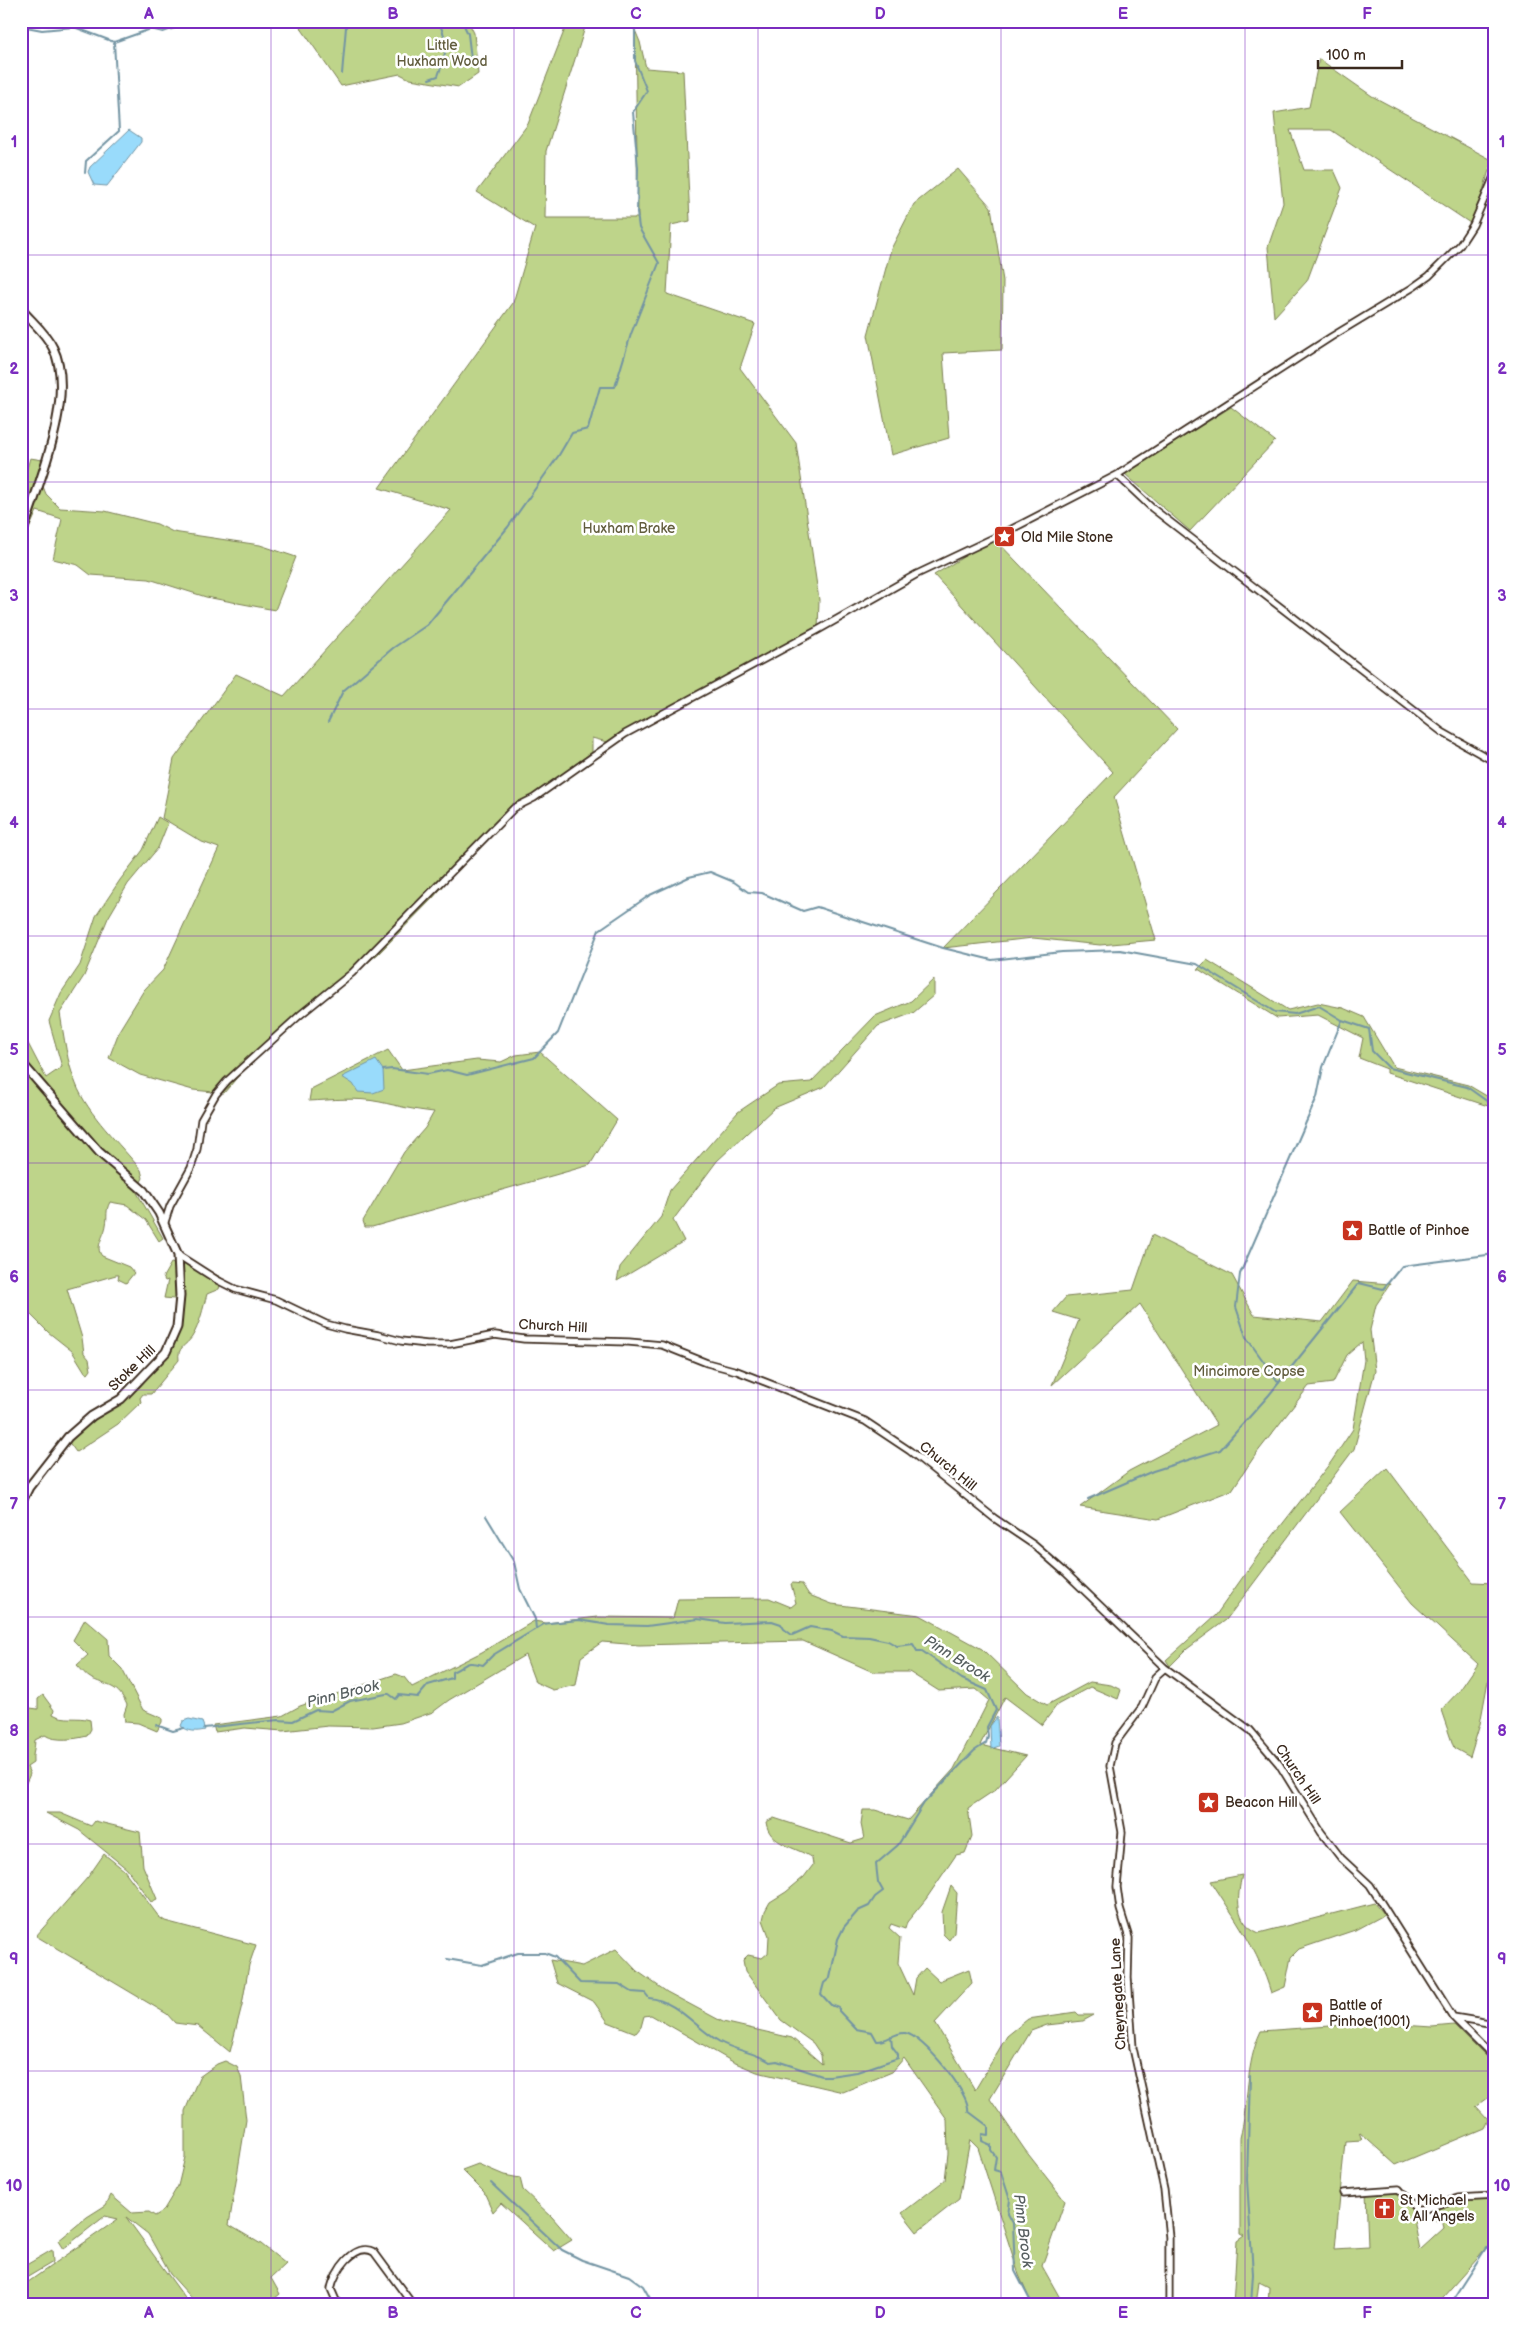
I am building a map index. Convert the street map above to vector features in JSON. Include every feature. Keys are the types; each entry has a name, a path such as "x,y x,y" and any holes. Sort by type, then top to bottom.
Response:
{"street":[{"path":"164,1226 168,1211 191,1168 197,1149 201,1120 216,1094 227,1081 300,1015 352,973 514,808 534,798 625,734 818,630 917,574 1008,531 1117,475 1429,276 1460,244 1473,225 1495,174"},
{"path":"21,309 43,332 53,347 62,379 60,413 21,537"},
{"path":"1117,475 1152,508 1380,686 1442,732 1495,762"},
{"name":"Stoke Hill","path":"21,1062 98,1152 144,1191 159,1213 178,1256 180,1296 178,1327 166,1352 121,1399 92,1416 74,1431 55,1451 29,1487 21,1503"},
{"path":"159,1213 168,1211"},
{"name":"Church Hill","path":"178,1256 216,1280 235,1289 276,1300 326,1324 345,1329 401,1341 427,1344 450,1344 495,1335 542,1340 629,1342 662,1345 858,1417 910,1451 994,1518 1034,1545 1165,1668 1235,1718 1265,1746 1341,1858 1370,1885 1453,2018 1495,2059"},
{"name":"Cheynegate Lane","path":"1165,1668 1156,1676 1142,1707 1115,1743 1110,1766 1122,1832 1117,1887 1120,1910 1130,1944 1128,1978 1132,2042 1164,2188 1170,2237 1169,2305"},
{"path":"1453,2018 1495,2024"},
{"path":"1343,2193 1399,2189 1418,2212 1459,2198 1495,2196"},
{"path":"338,2305 331,2289 334,2278 355,2252 366,2249 374,2252 380,2259 413,2305"}],"green space":[{"name":"Little Huxham Wood","path":"296,21 468,21 474,33 478,74 459,87 410,79 400,74 341,86"},
{"name":"Huxham Brake","path":"568,21 587,21 546,151 545,218 638,218 635,30 646,68 683,71 690,221 671,225 667,294 755,324 740,368 796,443 819,600 818,630 607,742 592,738 592,752 515,811 472,853 432,899 378,954 262,1048 224,1093 193,1090 140,1075 109,1058 120,1029 144,990 163,970 219,848 202,842 162,818 174,759 236,674 284,696 451,510 379,488 513,303 535,228 477,192 528,124"},
{"path":"1319,59 1372,96 1492,160 1473,225 1331,130 1290,130 1304,170 1334,170 1342,188 1307,281 1274,317 1268,247 1283,203 1274,113 1309,107"},
{"path":"958,169 991,207 1003,281 1002,350 943,353 949,438 891,455 868,335 891,249 914,204"},
{"path":"1231,407 1275,441 1190,531 1125,474"},
{"path":"30,458 43,460 38,474 46,494 60,508 105,511 157,524 173,532 260,545 296,557 275,610 206,597 149,579 91,575 78,565 53,559 62,519 37,511 21,547 21,488"},
{"path":"994,538 1177,729 1114,797 1156,940 1100,945 1033,938 943,948 1113,772 934,575"},
{"path":"158,817 168,823 158,848 128,884 108,918 84,976 60,1013 68,1058 81,1096 96,1118 141,1170 143,1178 136,1191 163,1238 159,1241 146,1220 127,1205 110,1202 107,1222 99,1245 100,1252 102,1256 129,1267 134,1273 126,1283 118,1279 119,1275 116,1275 67,1289 82,1338 84,1353 89,1359 91,1370 88,1374 72,1351 48,1332 28,1312 21,1323 21,1030 46,1078 62,1067 49,1021 61,993 80,965 96,916 143,850"},
{"path":"1207,960 1288,1010 1318,1003 1343,1008 1364,1017 1394,1067 1468,1085 1490,1098 1488,1106 1387,1073 1387,1069 1359,1058 1363,1038 1318,1015 1277,1018 1198,969"},
{"path":"934,979 934,995 913,1013 878,1026 824,1087 774,1108 717,1161 673,1220 684,1241 617,1281 620,1267 661,1217 670,1190 738,1112 778,1085 811,1082 875,1016 911,1001"},
{"path":"388,1050 402,1070 477,1060 501,1062 516,1055 540,1052 617,1120 590,1165 372,1227 365,1227 363,1221 404,1152 425,1128 434,1112 362,1100 309,1101 311,1089"},
{"name":"Mincimore Copse","path":"1152,1235 1232,1275 1254,1315 1322,1322 1353,1281 1390,1284 1376,1305 1370,1330 1375,1371 1354,1449 1226,1620 1187,1649 1170,1666 1166,1660 1216,1615 1262,1550 1331,1462 1353,1429 1364,1360 1362,1342 1347,1355 1333,1383 1309,1386 1256,1454 1232,1490 1158,1519 1080,1507 1129,1471 1217,1425 1140,1304 1052,1385 1079,1320 1053,1312 1066,1297 1133,1290"},
{"path":"184,1257 222,1278 219,1289 207,1294 195,1332 179,1352 179,1360 151,1394 143,1394 140,1398 141,1402 118,1424 76,1452 68,1441 83,1425 122,1401 140,1387 171,1349 180,1327 184,1300 164,1298 168,1280 165,1281 163,1277 171,1263 178,1265"},
{"path":"1387,1468 1473,1582 1495,1583 1495,1674 1488,1681 1480,1724 1470,1757 1454,1748 1441,1710 1460,1690 1478,1664 1412,1603 1340,1512"},
{"path":"791,1584 802,1584 809,1595 832,1604 920,1615 982,1649 1027,1693 1047,1705 1090,1682 1111,1685 1121,1690 1118,1699 1090,1687 1057,1705 1042,1725 1005,1697 980,1745 1026,1756 995,1790 968,1808 972,1836 965,1853 956,1855 926,1899 907,1922 905,1929 891,1924 889,1928 900,1938 898,1963 913,1995 916,1978 925,1968 939,1981 969,1969 972,1983 935,2023 975,2090 1007,2036 1028,2019 1076,2012 1079,2015 1094,2015 1083,2021 1047,2025 1031,2031 990,2099 1025,2150 1065,2201 1042,2266 1064,2305 1032,2305 1019,2275 978,2148 970,2140 959,2199 917,2232 902,2213 945,2180 948,2153 947,2119 904,2058 892,2072 843,2092 757,2072 733,2062 651,2015 644,2016 641,2027 636,2033 608,2022 594,2002 557,1983 550,1960 582,1966 616,1949 637,1971 667,1992 723,2022 792,2038 822,2064 821,2055 813,2043 781,2020 745,1971 743,1960 748,1955 762,1958 768,1953 769,1936 763,1920 770,1902 804,1877 813,1865 812,1858 772,1836 766,1822 774,1818 851,1843 864,1839 861,1824 863,1810 875,1810 908,1820 954,1769 989,1700 976,1689 939,1691 909,1672 873,1672 803,1641 639,1645 602,1642 581,1657 576,1685 553,1690 535,1682 525,1655 449,1700 433,1712 401,1723 373,1727 328,1726 283,1731 245,1728 215,1732 213,1725 282,1716 300,1706 396,1674 404,1677 412,1687 482,1652 534,1621 546,1623 598,1617 673,1618 678,1599 769,1598 791,1607 796,1603"},
{"path":"85,1619 108,1639 109,1656 122,1669 143,1710 162,1718 157,1731 138,1723 125,1722 124,1714 127,1705 124,1698 117,1690 90,1678 77,1665 88,1655 73,1640"},
{"path":"43,1695 54,1710 53,1714 62,1717 90,1720 91,1729 87,1736 72,1739 54,1739 45,1735 35,1740 33,1763 27,1767 30,1774 25,1785 21,1782 21,1717 30,1708 38,1709 38,1699"},
{"path":"46,1813 60,1813 91,1826 95,1821 140,1832 143,1866 157,1899 151,1902 127,1869 79,1830"},
{"path":"104,1854 124,1870 159,1917 165,1921 256,1945 249,1965 242,2005 230,2052 198,2026 175,2023 167,2014 36,1936 88,1877"},
{"path":"1242,1875 1239,1892 1241,1916 1245,1923 1259,1933 1374,1903 1384,1915 1358,1929 1299,1949 1291,1957 1285,1987 1271,1993 1253,1949 1211,1881"},
{"path":"951,1886 957,1893 954,1933 949,1940 943,1934 942,1912"},
{"path":"1372,2023 1432,2027 1454,2025 1495,2066 1495,2093 1476,2107 1488,2120 1484,2128 1396,2165 1359,2132 1362,2140 1345,2141 1335,2249 1368,2247 1366,2191 1399,2189 1412,2210 1420,2250 1444,2228 1442,2220 1436,2221 1432,2209 1467,2199 1469,2194 1495,2193 1495,2244 1487,2248 1436,2305 1268,2305 1269,2287 1259,2282 1256,2305 1233,2305 1237,2241 1244,2236 1240,2234 1240,2138 1252,2057 1261,2031"},
{"path":"225,2061 237,2067 241,2076 246,2120 229,2225 261,2244 286,2264 271,2278 280,2294 267,2305 198,2305 170,2274 148,2234 126,2217 190,2305 21,2305 21,2287 118,2219 105,2216 63,2249 58,2241 87,2217 106,2205 111,2195 132,2213 149,2212 155,2216 163,2211 178,2186 185,2157 185,2111 199,2077 217,2064"},
{"path":"478,2164 504,2175 520,2178 523,2190 552,2217 572,2240 554,2251 501,2203 493,2212 484,2192 462,2170"},
{"path":"52,2250 53,2262 21,2281 21,2268"}],"water":[{"path":"129,130 141,138 141,142 107,186 94,185 88,172 90,167"},
{"path":"376,1060 383,1070 384,1089 373,1093 358,1092 353,1084 342,1077"},
{"path":"997,1717 999,1746 991,1749 990,1726"},
{"path":"189,1719 202,1722 205,1730 193,1731 181,1726 183,1721"}],"waterway":[{"path":"21,26 42,30 74,27 87,21"},
{"path":"74,27 114,42 151,29 163,32 195,21"},
{"path":"342,74 346,27 344,21"},
{"path":"429,79 438,76 446,49 444,36 438,21"},
{"path":"462,21 468,34 472,67"},
{"path":"328,722 343,691 393,648 427,625 508,527 559,455 572,433 588,429 600,387 615,387 631,334 659,263 639,228 637,213 638,168 633,112 647,91 635,61 635,30 630,21"},
{"path":"85,173 86,161 119,131 114,42"},
{"path":"383,1070 392,1069 428,1074 447,1070 467,1075 534,1058 558,1033 599,930 650,895 689,877 710,872 734,882 748,892 762,893 803,911 817,907 943,948 992,960 1062,952 1120,950 1197,964 1275,1012 1295,1014 1319,1006 1342,1020 1369,1029 1372,1051 1389,1068 1467,1087 1495,1107"},
{"path":"1279,1383 1246,1337 1236,1307 1240,1274 1317,1097 1323,1067 1342,1020"},
{"path":"1088,1499 1153,1471 1220,1450 1269,1395 1359,1283 1383,1289 1402,1266 1495,1254"},
{"path":"486,1516 514,1562 520,1589 535,1619 536,1629"},
{"name":"Pinn Brook","path":"204,1728 278,1720 293,1721 316,1710 331,1711 350,1701 386,1694 396,1699 399,1695 418,1697 428,1685 452,1678 452,1672 466,1664 483,1665 493,1655 544,1624 579,1620 609,1625 647,1626 698,1619 725,1623 772,1621 781,1624 792,1635 810,1627 832,1631 843,1636 869,1637 888,1641 897,1646 913,1644 917,1651 922,1651 962,1679 987,1690 996,1710 987,1727 988,1736 986,1743 974,1751 924,1803 898,1845 876,1864 878,1882 883,1891 875,1897 869,1906 858,1911 844,1927 838,1939 830,1978 824,1983 821,1994 831,2005 839,2008 839,2011 856,2029 872,2032 877,2041 901,2033 913,2036 933,2054 954,2079 967,2103 968,2111 988,2126 988,2135 982,2134 982,2141 991,2145 991,2150 996,2157 994,2170 1001,2172 1010,2200 1008,2214 1013,2223 1015,2271 1031,2302 1030,2305"},
{"name":"Pinn Brook","path":"156,1725 173,1731 184,1728"},
{"path":"447,1959 482,1965 518,1953 545,1953 555,1957 580,1983 619,1984 632,1992 645,1993 649,1998 659,2000 677,2009 711,2036 726,2045 770,2062 777,2061 822,2076 857,2072 898,2058 898,2054 892,2046 891,2036"},
{"path":"1250,2076 1247,2180 1253,2274 1251,2305"},
{"path":"491,2183 562,2250 582,2260 629,2276 643,2286 652,2302 656,2305"},
{"path":"1450,2305 1487,2248 1495,2247"}],"place":[{"name":"Old Mile Stone","path":"1005,537"},
{"name":"Battle of Pinhoe","path":"1352,1230"},
{"name":"Beacon Hill","path":"1209,1802"},
{"name":"Battle of Pinhoe(1001)","path":"1313,2013"},
{"name":"St Michael & All Angels","path":"1384,2208"}]}
